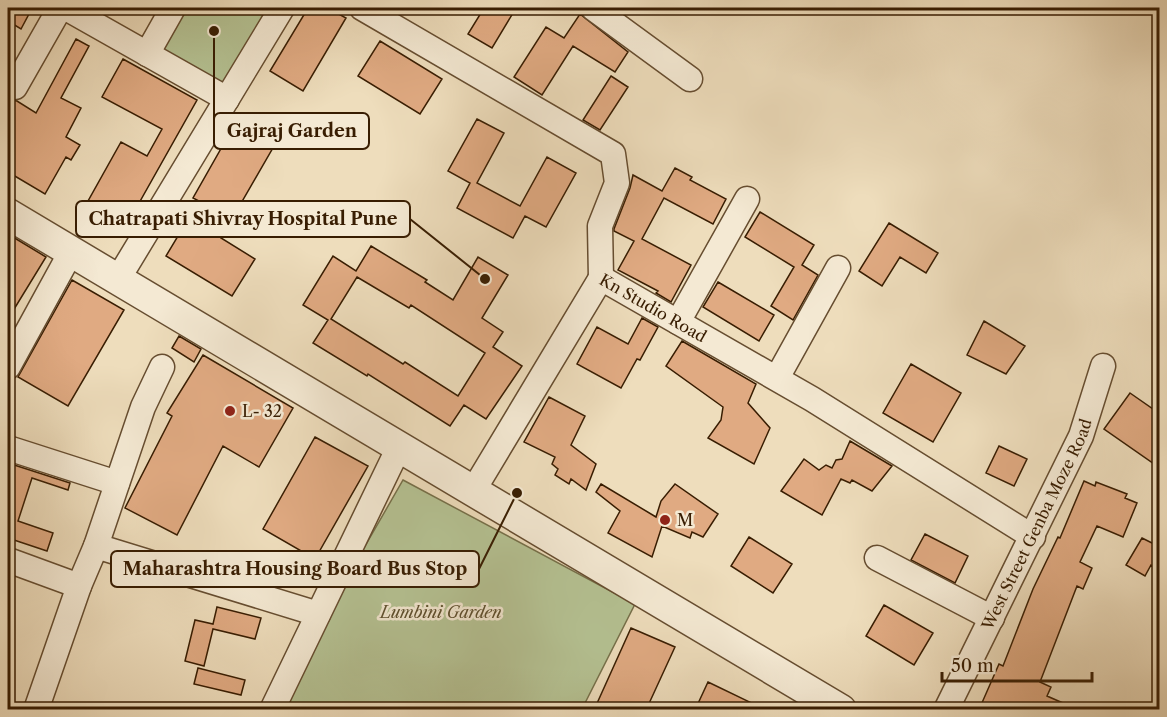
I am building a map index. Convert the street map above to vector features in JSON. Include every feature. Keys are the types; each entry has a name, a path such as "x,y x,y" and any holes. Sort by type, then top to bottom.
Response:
{"street":[{"path":"15,87 60,8"},
{"path":"66,8 227,99"},
{"path":"147,54 173,8"},
{"path":"118,279 282,8"},
{"name":"Kn Studio Road","path":"362,8 613,154 617,183 600,226 601,278 813,399 1033,537"},
{"path":"593,8 690,79"},
{"path":"678,322 747,200"},
{"path":"8,214 841,710"},
{"path":"8,367 71,252"},
{"path":"777,378 838,268"},
{"path":"473,491 601,278"},
{"name":"West Street Genba Moze Road","path":"946,710 1081,436 1103,366"},
{"path":"36,710 79,586 96,546 143,407 162,367"},
{"path":"272,710 399,447"},
{"path":"8,448 117,483"},
{"path":"96,546 318,614"},
{"path":"877,558 992,618"},
{"path":"8,560 79,586"}],"green space":[{"path":"173,8 282,8 227,99 147,54"},
{"name":"Lumbini Garden","path":"403,480 635,604 582,709 280,710 326,614"}],"building":[{"path":"8,8 21,8 30,12 21,29 8,21"},
{"path":"308,8 328,8 346,18 303,91 270,71"},
{"path":"484,8 516,8 492,48 468,34"},
{"path":"580,14 628,52 615,72 573,46 542,95 514,77 546,27 564,38"},
{"path":"76,39 89,46 61,98 81,108 66,137 80,145 71,160 66,157 45,194 8,172 8,99 17,101 36,113"},
{"path":"380,41 442,79 420,114 358,76"},
{"path":"123,59 197,100 121,235 105,227 107,223 83,210 121,142 147,156 162,129 102,97"},
{"path":"611,76 628,87 600,130 583,120"},
{"path":"477,119 504,133 477,183 520,206 547,157 576,173 546,227 525,216 513,238 457,208 470,183 448,171"},
{"path":"235,124 274,146 221,238 255,259 232,296 166,256 199,201 193,198"},
{"path":"675,168 692,177 690,180 726,199 713,224 664,198 642,239 691,265 671,302 656,293 658,291 618,270 634,241 614,229 633,175 662,191"},
{"path":"760,212 814,245 802,265 818,275 793,320 771,306 794,267 745,237"},
{"path":"889,223 938,253 926,273 900,257 882,286 859,271"},
{"path":"8,234 46,257 8,319"},
{"path":"371,246 427,280 425,282 453,300 478,257 508,275 482,318 503,332 493,347 522,366 486,419 464,405 450,426 368,374 367,376 313,343 328,320 303,305 333,256 356,271","holes":["357,277 409,308 411,305 485,353 458,396 331,319"]},
{"path":"72,280 124,310 68,406 18,377"},
{"path":"718,282 774,315 759,341 703,307"},
{"path":"642,318 658,327 621,388 577,364 597,327 628,344"},
{"path":"984,321 1025,346 1006,374 967,355"},
{"path":"179,336 201,349 194,362 172,348"},
{"path":"682,341 756,384 748,403 770,428 754,464 708,438 721,420 723,407 666,366"},
{"path":"203,355 293,408 259,467 223,446 177,535 125,508 172,416 167,413"},
{"path":"911,364 961,393 933,442 883,413"},
{"path":"1130,393 1160,414 1160,468 1104,429"},
{"path":"549,397 585,416 571,445 596,464 586,490 571,479 569,484 555,475 558,469 552,464 555,457 524,442"},
{"path":"315,437 368,466 315,559 263,529"},
{"path":"850,441 892,466 872,491 852,480 850,483 841,479 822,515 781,491 804,459 819,470 826,465 832,468 836,460 842,459"},
{"path":"999,446 1027,459 1014,486 986,473"},
{"path":"8,463 70,483 68,490 32,478 18,521 53,533 47,551 11,539 10,543 8,542"},
{"path":"1084,481 1095,486 1096,482 1127,494 1125,498 1137,503 1123,537 1097,526 1080,562 1092,568 1083,589 1077,586 1040,682 1051,687 1047,696 1079,710 992,710 981,705 999,664 1003,666 1033,589 1058,537 1060,538"},
{"name":"M","path":"601,484 656,517 661,501 675,484 718,514 703,537 692,532 690,538 662,526 652,557 608,533 620,511 596,492"},
{"path":"925,534 968,556 955,583 911,560"},
{"path":"749,537 792,564 773,593 731,566"},
{"path":"1142,538 1160,547 1160,570 1151,565 1145,576 1126,565"},
{"path":"884,605 933,633 914,665 866,636"},
{"path":"217,607 261,618 255,639 213,629 204,666 185,661 195,620 213,624"},
{"path":"631,628 675,647 646,710 594,710"},
{"path":"198,668 245,680 241,695 194,684"},
{"path":"708,682 766,710 695,710"}],"place":[{"name":"Gajraj Garden","path":"214,31"},
{"name":"Chatrapati Shivray Hospital Pune","path":"485,279"},
{"name":"L- 32","path":"230,411"},
{"name":"Maharashtra Housing Board Bus Stop","path":"517,493"},
{"name":"M","path":"665,520"}]}
